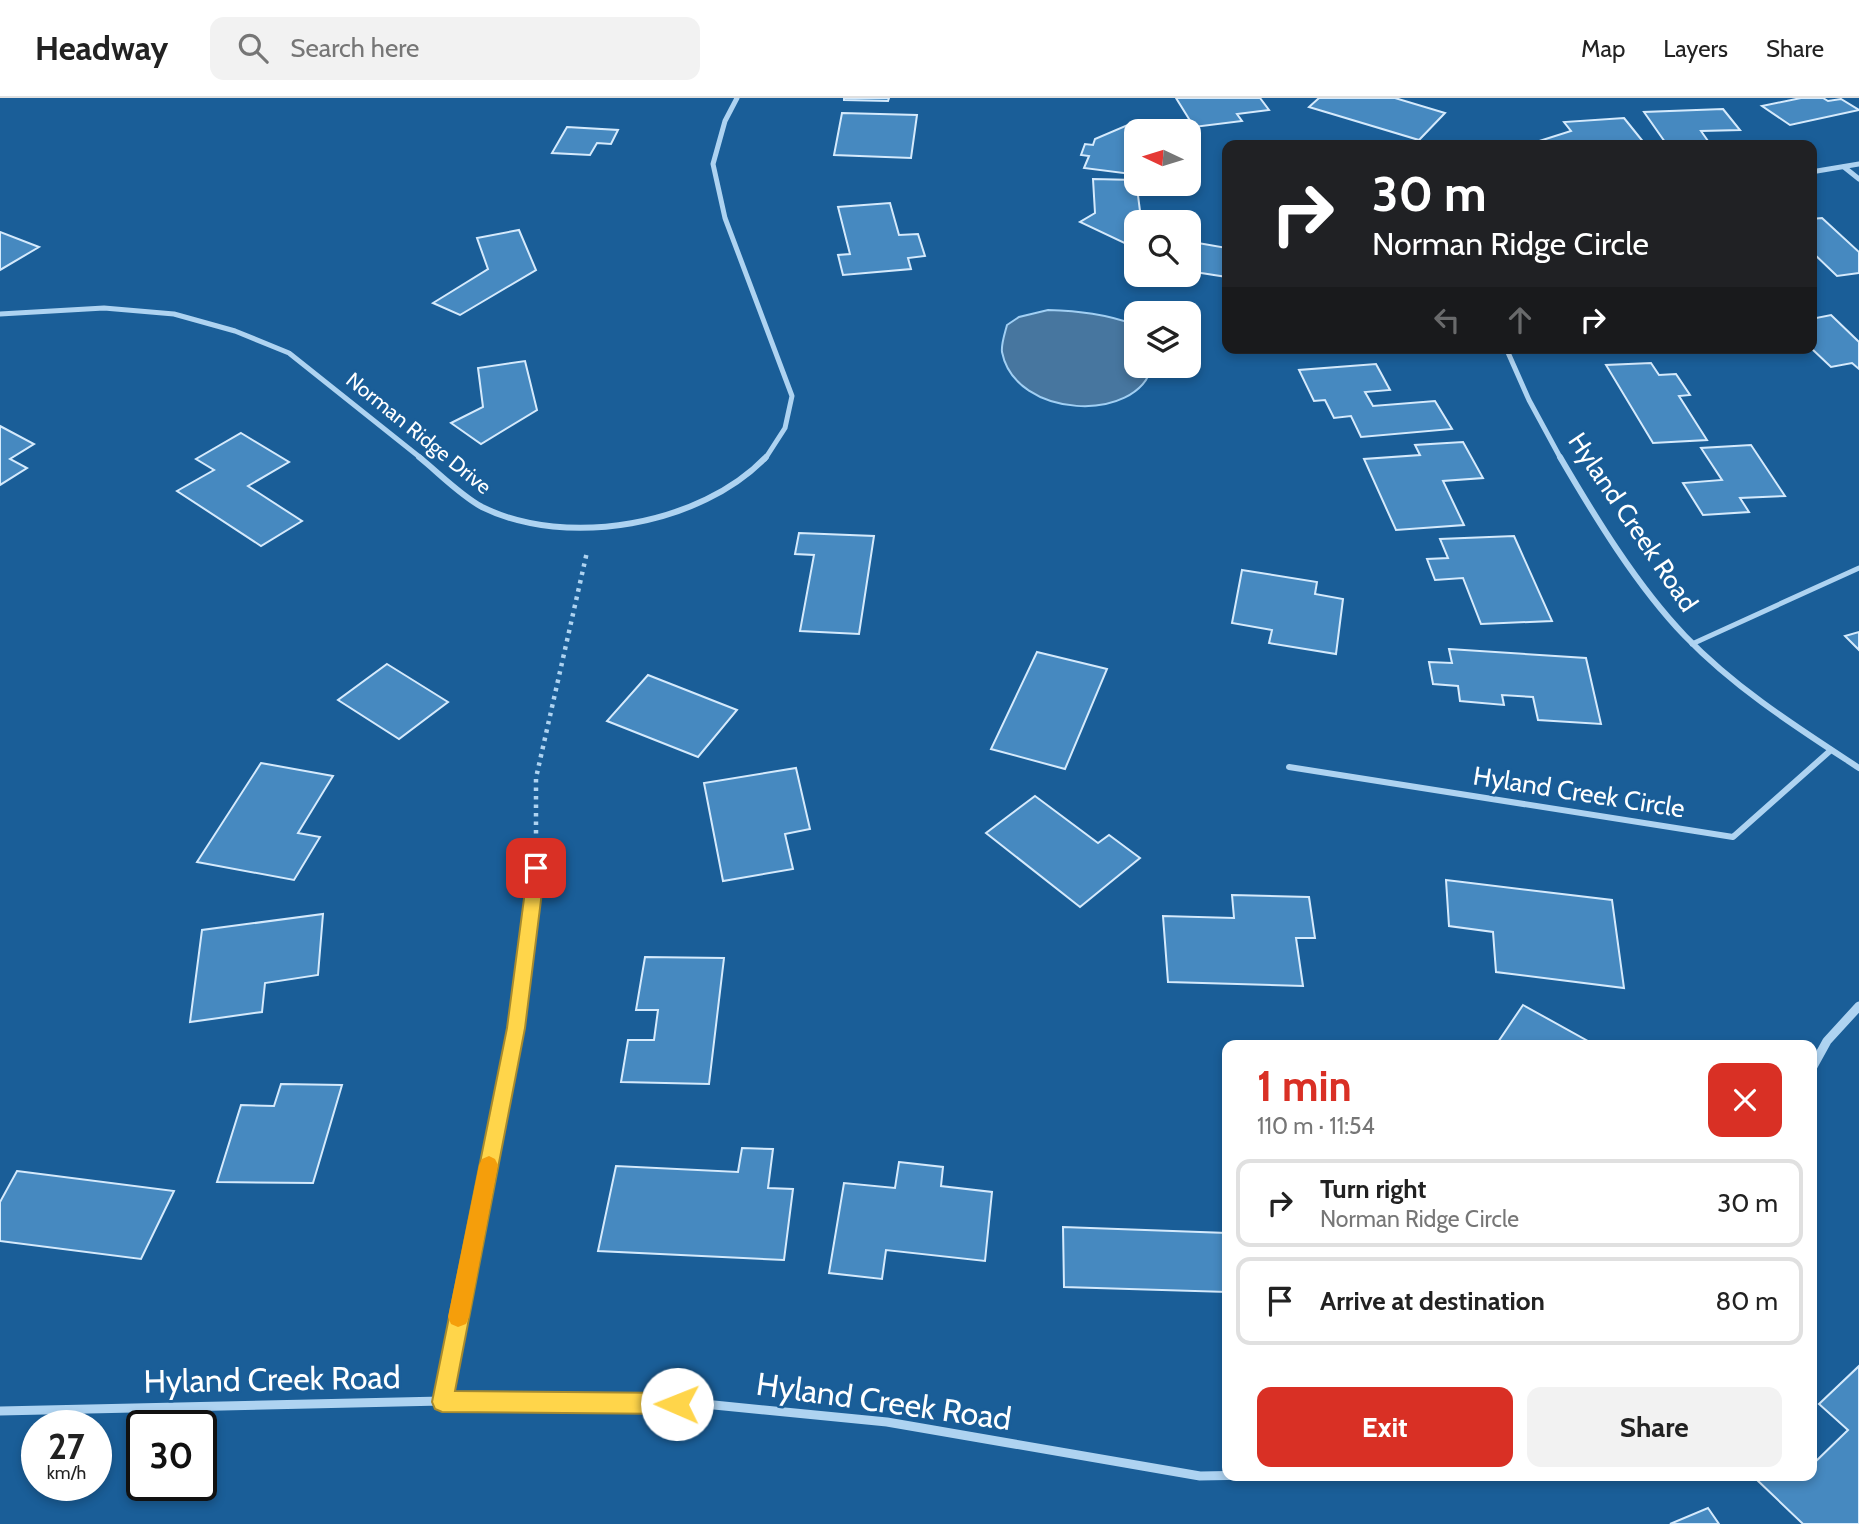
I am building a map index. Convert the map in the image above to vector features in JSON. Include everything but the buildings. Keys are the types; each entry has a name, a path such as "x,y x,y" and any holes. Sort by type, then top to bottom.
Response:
{"street":[{"name":"Norman Ridge Drive","path":"0,314 104,308 173,314 235,331 289,353 481,506 527,523 583,530 632,524 680,510 728,487 765,459 785,428 792,396 725,218 713,164 725,121 737,98"},
{"path":"1817,171 1859,164"},
{"path":"1844,167 1859,180"},
{"name":"Hyland Creek Road","path":"1508,354 1521,388 1586,501 1634,570 1692,643 1745,689 1859,768"},
{"name":"Hyland Creek Circle","path":"1289,767 1733,837 1831,750"},
{"path":"442,1402 516,1028 536,868"},
{"path":"1817,1059 1827,1041 1859,1006"},
{"name":"Hyland Creek Road","path":"0,1411 442,1402 704,1404 887,1422 1200,1476 1222,1476"}],"lane":[{"path":"1692,643 1859,568"}],"path":[{"path":"536,868 536,778 589,547 583,530"}],"water":[{"path":"1048,310 1092,314 1124,321 1124,378 1146,378 1142,385 1124,398 1102,405 1077,406 1051,401 1029,391 1012,374 1002,352 1007,325 1019,317"}],"slow traffic":[{"path":"458,1317 489,1165"}],"route":[{"path":"536,868 516,1028 442,1402 677,1404"}]}
